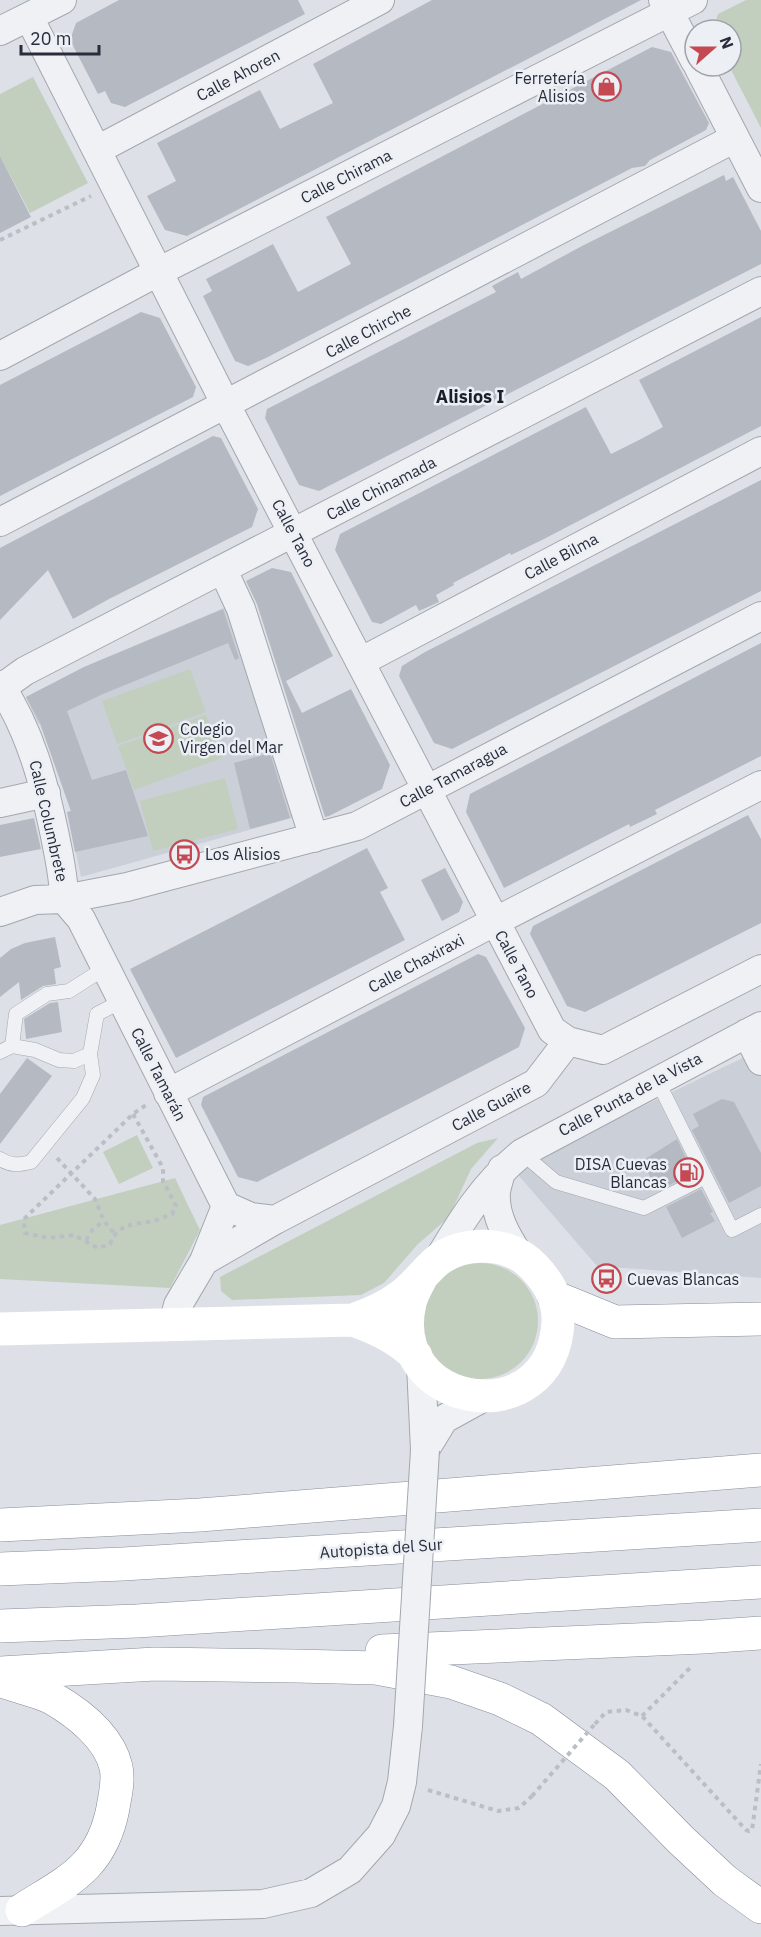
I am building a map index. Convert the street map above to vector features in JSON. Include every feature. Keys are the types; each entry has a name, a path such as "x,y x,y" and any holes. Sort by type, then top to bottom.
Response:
{"main road":[{"path":"0,1329 353,1320 378,1328 407,1347 437,1381 457,1392 484,1397 512,1391 533,1378 548,1360 557,1335 558,1316 554,1297 545,1278 531,1263 503,1248 482,1246 459,1249 430,1269 402,1296 378,1310 353,1320"},
{"path":"419,1361 410,1341 407,1319 410,1300 430,1269"},
{"path":"554,1297 615,1322 761,1319"},
{"path":"0,1525 200,1515 761,1470"},
{"name":"Autopista del Sur","path":"0,1569 147,1563 761,1525"},
{"path":"0,1626 137,1621 761,1582"},
{"path":"296,1666 320,1655 761,1633"},
{"path":"0,1673 154,1664 296,1666 376,1668 451,1682 500,1699 541,1719 617,1775 725,1881 761,1907"},
{"path":"0,1680 49,1696 86,1722 102,1739 112,1755 117,1781 111,1820 102,1843 87,1864 70,1880 7,1912"}],"street":[{"path":"0,31 62,0"},
{"name":"Calle Ahoren","path":"97,150 380,0"},
{"path":"675,4 683,27"},
{"name":"Calle Chirama","path":"0,356 675,4"},
{"name":"Calle Tano","path":"29,17 226,405 494,922 552,1030 568,1041"},
{"path":"704,78 761,188"},
{"name":"Calle Chirche","path":"0,522 735,138"},
{"name":"Calle Chinamada","path":"1,687 25,671 761,291"},
{"name":"Calle Bilma","path":"360,662 761,451"},
{"path":"223,570 241,609 314,838"},
{"name":"Calle Tamaragua","path":"73,909 127,887 357,826 761,616"},
{"name":"Calle Columbrete","path":"1,687 34,755 46,793 64,882 73,909"},
{"name":"Calle Chaxiraxi","path":"168,1094 494,922 761,785"},
{"path":"0,803 46,793"},
{"name":"Calle Columbrete","path":"0,912 35,900 73,909"},
{"name":"Calle Tamarán","path":"73,909 226,1206"},
{"path":"568,1041 603,1050 761,969"},
{"path":"754,1029 761,1061"},
{"name":"Calle Punta de la Vista","path":"430,1269 469,1208 512,1161 754,1029"},
{"name":"Calle Guaire","path":"200,1267 274,1220 536,1083 568,1041"},
{"path":"512,1161 496,1193 498,1213 505,1235 519,1255"},
{"path":"173,1324 178,1305 200,1267 226,1206 251,1217 274,1220"},
{"path":"200,1267 200,1298 211,1323"},
{"path":"7,1912 263,1904 311,1893 350,1870 381,1835 396,1806 402,1782 408,1726 425,1450 419,1361"},
{"path":"425,1450 444,1419 484,1397"}],"lane":[{"path":"90,1054 74,1061 59,1060 35,1050 6,1049 16,1014 47,994 69,991 105,968"},
{"path":"0,1159 8,1164 20,1165 31,1162 83,1098 93,1075 90,1054 97,1014 122,1001"},
{"path":"657,1080 732,1230 761,1215"},
{"path":"512,1161 556,1182 644,1208 705,1177"}],"path":[{"path":"0,240 114,184"},
{"path":"133,1114 163,1168 163,1181 176,1206 172,1214 154,1221 133,1223 114,1233 110,1244 98,1248 74,1235 49,1238 25,1233 24,1219 72,1172 133,1114 168,1094"},
{"path":"44,1146 72,1172 95,1199 104,1221 114,1233"},
{"path":"86,1240 93,1229 104,1221"},
{"path":"642,1716 680,1676"},
{"path":"402,1782 498,1811 519,1808 606,1712 626,1710 642,1716 749,1832 752,1830 761,1764"}],"shaded area":[{"name":"Colegio Virgen del Mar","path":"229,606 299,816 81,877 70,824 75,823 40,724 26,697 84,667"},
{"path":"761,1049 761,1278 597,1266 513,1169"}],"green space":[{"path":"746,0 761,0 761,128 735,78 743,78 743,18 717,18 718,14"},
{"path":"33,77 88,183 30,213 0,156 0,94"},
{"path":"190,669 206,712 117,744 102,701"},
{"path":"206,715 222,758 134,790 118,746"},
{"path":"225,778 238,829 153,851 140,801"},
{"path":"137,1135 153,1168 119,1184 103,1152"},
{"path":"498,1138 471,1169 449,1217 417,1245 384,1283 361,1295 232,1300 221,1291 220,1277 477,1143"},
{"path":"175,1178 200,1230 170,1288 0,1279 0,1225"},
{"path":"480,1263 502,1267 521,1280 534,1299 538,1321 534,1343 521,1362 502,1375 480,1379 458,1375 439,1362 426,1343 422,1321 426,1299 439,1280 458,1267"}],"building":[{"path":"119,0 298,0 305,14 125,107 111,103 105,91 98,94 70,40 76,23"},
{"path":"432,0 641,0 187,236 165,230 147,196 176,181 157,143 260,90 280,129 333,103 313,64"},
{"path":"652,47 671,52 709,123 706,130 650,160 645,166 632,168 266,358 248,366 235,361 203,296 212,291 206,279 273,244 298,292 351,264 326,217"},
{"path":"0,156 31,217 0,233"},
{"path":"724,175 726,181 733,177 761,231 761,264 319,491 299,485 265,418 267,409 496,292 492,286 518,272 521,279"},
{"path":"141,312 160,318 196,387 193,397 0,496 0,385"},
{"path":"761,317 761,426 542,540 511,555 510,553 453,583 454,585 436,595 439,602 419,611 416,605 381,624 372,622 335,550 340,534 586,407 611,454 643,438 663,427 639,380"},
{"path":"213,436 221,438 258,509 252,527 73,619 48,570 0,620 0,548"},
{"path":"761,480 761,591 452,749 434,743 399,676 402,666 425,652"},
{"path":"272,568 291,572 333,656 286,681 302,713 351,689 390,765 382,789 325,817 257,604 246,581"},
{"path":"223,609 239,658 235,660 228,643 67,711 92,780 126,770 148,836 75,852 67,812 71,811 40,723 26,697 84,667"},
{"path":"761,643 761,756 655,810 657,814 630,827 629,824 504,888 466,812 470,794"},
{"path":"270,753 290,818 250,829 234,763"},
{"path":"748,815 761,839 761,923 585,1012 567,1006 530,934 533,926"},
{"path":"34,818 41,849 0,857 0,825"},
{"path":"367,848 388,888 380,892 405,940 176,1058 130,969"},
{"path":"445,868 463,902 459,912 442,921 421,880"},
{"path":"55,937 61,967 54,969 56,984 43,986 21,1000 19,982 0,997 0,958 11,949 25,943"},
{"path":"478,954 486,957 525,1028 519,1047 257,1182 238,1177 201,1105 203,1097"},
{"path":"58,1002 62,1032 26,1039 24,1019 50,1003"},
{"path":"27,1058 52,1076 0,1144 0,1094"},
{"path":"722,1099 734,1102 761,1153 761,1186 729,1203 692,1130 699,1126 693,1114"},
{"path":"677,1139 693,1173 658,1191 642,1161"},
{"path":"701,1189 715,1221 682,1238 666,1207"}],"place":[{"name":"Ferretería Alisios","path":"606,87"},
{"name":"Colegio Virgen del Mar","path":"159,738"},
{"name":"Los Alisios","path":"184,854"},
{"name":"DISA Cuevas Blancas","path":"688,1173"},
{"name":"Cuevas Blancas","path":"606,1279"}],"district":[{"name":"Alisios I","path":"470,396"}]}
